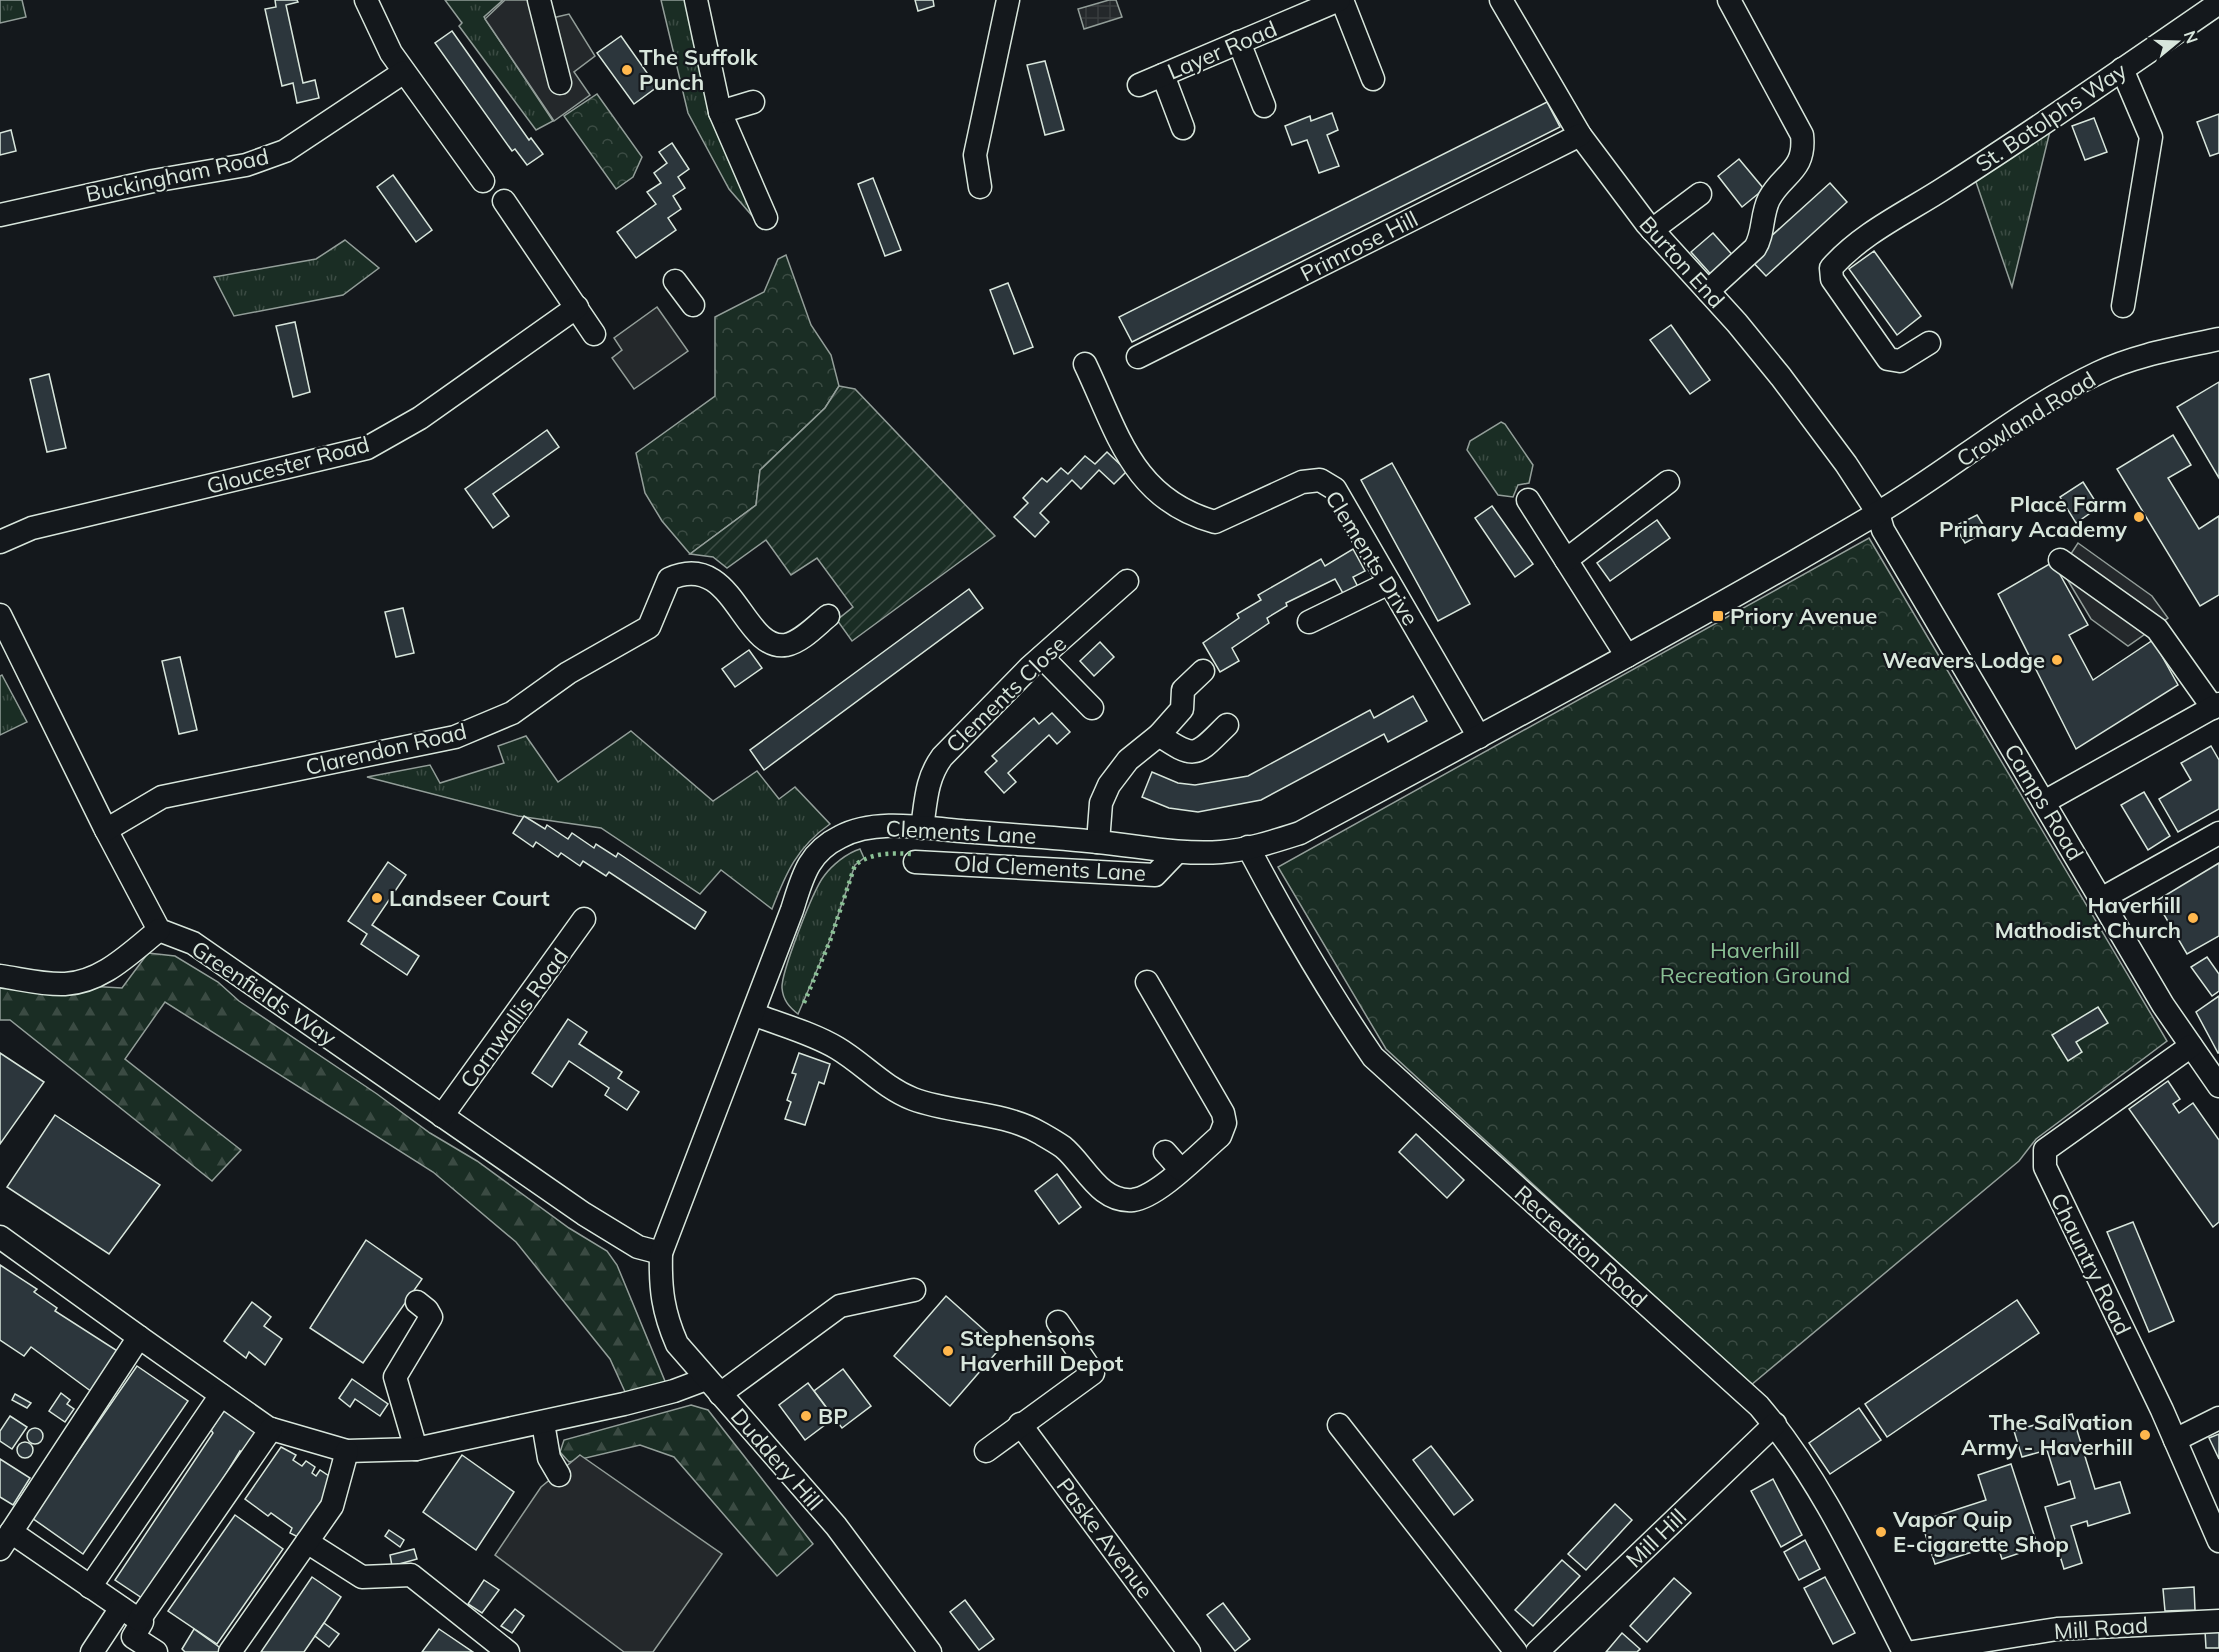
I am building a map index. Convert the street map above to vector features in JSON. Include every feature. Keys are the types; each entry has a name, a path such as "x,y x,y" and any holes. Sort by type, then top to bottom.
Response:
{"street":[{"path":"366,0 391,53 483,181"},
{"path":"539,0 560,83"},
{"path":"698,0 720,112 766,218"},
{"path":"980,186 975,155 1008,0"},
{"path":"1340,0 1373,79"},
{"name":"Layer Road","path":"1138,85 1239,42 1300,8 1340,0"},
{"name":"Burton End","path":"1501,0 1580,135 1652,230 1708,291 1781,377 1846,464 1878,513"},
{"path":"1708,291 1760,241 1770,198 1799,164 1803,147 1802,135 1793,117 1729,0"},
{"name":"St. Botolphs Way","path":"1929,343 1900,361 1888,359 1832,279 1831,268 1848,249 1880,227 1946,187 2219,3"},
{"path":"1239,42 1264,106"},
{"path":"2122,69 2151,137 2123,306"},
{"name":"Buckingham Road","path":"0,215 153,181 246,165 285,151 404,72"},
{"path":"1163,75 1183,128"},
{"path":"720,112 753,102"},
{"name":"Primrose Hill","path":"1138,357 1580,135"},
{"path":"1652,230 1700,194"},
{"path":"504,201 594,334"},
{"path":"675,280 693,305"},
{"name":"Gloucester Road","path":"0,542 32,528 367,448 420,418 577,307"},
{"name":"Crowland Road","path":"1627,656 1878,513 2037,408 2100,372 2158,352 2219,339"},
{"name":"Clements Drive","path":"1085,364 1121,446 1135,470 1170,502 1196,517 1215,522 1302,483 1320,480 1335,489 1479,737"},
{"path":"1566,560 1668,482"},
{"path":"1528,500 1627,656"},
{"name":"Camps Road","path":"1878,513 1882,530 2043,802 2191,1046 2219,1086"},
{"path":"2043,802 2216,706 2157,629 2060,560"},
{"name":"Clarendon Road","path":"106,830 162,797 454,737 512,713 568,673 649,627 669,579 690,571 717,581 762,636 773,643 785,645 800,638 828,616"},
{"name":"Clements Close","path":"922,828 932,771 942,757 1042,657 1127,581"},
{"path":"1310,622 1389,583"},
{"path":"0,615 106,830 159,930 108,971 86,980 64,984 0,976"},
{"name":"Clements Lane","path":"660,1254 753,1014 806,867 840,837 869,827 922,828 1098,842 1177,852 1222,852 1248,847 1300,833 1627,656"},
{"path":"1042,657 1092,708"},
{"path":"1098,842 1101,803 1109,785 1128,760 1164,730 1182,709 1183,690 1203,671"},
{"path":"1164,730 1185,753 1203,748 1227,725"},
{"path":"2101,899 2219,833"},
{"name":"Recreation Road","path":"1248,847 1284,915 1346,1018 1373,1057 1759,1406 1775,1424 1794,1449 1848,1543 1904,1652"},
{"name":"Old Clements Lane","path":"915,862 1155,875 1177,852"},
{"name":"Cornwallis Road","path":"442,1116 584,919"},
{"name":"Greenfields Way","path":"159,930 193,943 584,1214 638,1246 660,1254"},
{"path":"753,1014 838,1048 887,1086 912,1098 948,1110 1009,1121 1037,1131 1064,1148 1103,1191 1119,1200 1134,1200 1149,1194 1220,1136 1225,1123 1223,1113 1147,982"},
{"name":"Chauntry Road","path":"2191,1046 2045,1150 2044,1167 2175,1440 2219,1540"},
{"path":"1165,1152 1180,1169"},
{"path":"0,1237 271,1429 347,1451 416,1449 543,1423 674,1391 713,1387 840,1306 914,1290"},
{"name":"Duddery Hill","path":"660,1254 660,1284 665,1318 677,1344 836,1526 930,1652"},
{"path":"416,1449 395,1377 431,1317 428,1310 417,1302"},
{"path":"986,1451 1093,1373 1058,1322"},
{"path":"139,1337 6,1533 142,1622 132,1637 156,1652"},
{"path":"90,1587 221,1395"},
{"path":"2175,1440 2219,1418"},
{"path":"543,1423 549,1458 559,1475"},
{"name":"Paske Avenue","path":"1020,1424 1189,1652"},
{"name":"Mill Hill","path":"1537,1652 1775,1424"},
{"path":"1339,1425 1516,1652"},
{"path":"92,1652 130,1614 271,1429"},
{"path":"230,1652 332,1506 347,1451"},
{"path":"307,1542 362,1577 411,1575 508,1652"},
{"name":"Mill Road","path":"1913,1652 2057,1629 2219,1621"}],"green space":[{"path":"0,0 22,0 26,17 0,23"},
{"path":"445,0 503,0 484,17 553,121 536,130 459,26 462,23"},
{"path":"661,0 689,0 754,218 729,189 688,113"},
{"path":"597,94 642,157 633,177 616,189 564,116"},
{"path":"2051,127 2012,287 1975,179"},
{"path":"345,240 379,268 343,295 234,316 214,277 316,259"},
{"path":"786,255 811,325 831,355 839,386 825,408 760,470 756,505 690,554 662,521 645,493 636,453 715,396 715,317 764,292 778,259"},
{"path":"839,386 855,389 995,536 852,641 837,620 853,607 817,558 791,575 766,540 727,568 713,557 690,554 756,505 760,470 825,408"},
{"path":"1501,422 1505,424 1533,465 1529,483 1518,485 1513,497 1498,495 1467,450 1470,441"},
{"name":"Haverhill Recreation Ground","path":"1869,538 2167,1041 2036,1139 2019,1161 1751,1385 1386,1049 1278,867"},
{"path":"2,675 27,722 0,735 0,676"},
{"path":"631,731 713,801 757,771 779,799 795,787 830,824 809,842 794,862 772,909 721,870 700,894 601,828 518,816 367,777 430,765 440,783 504,763 498,746 526,736 558,782"},
{"path":"860,849 864,858 855,865 829,942 798,1014 787,1003 782,988 798,932 824,876 840,860"},
{"path":"148,953 175,956 218,982 239,1001 377,1094 430,1133 477,1161 569,1228 607,1251 617,1265 667,1386 626,1394 610,1359 516,1242 433,1172 165,1002 125,1059 241,1150 212,1181 10,1020 0,1020 0,981 122,988"},
{"path":"691,1405 708,1410 813,1544 777,1576 674,1457 640,1445 569,1462 560,1452 564,1440"}],"shaded area":[{"path":"505,0 545,0 552,18 569,14 595,56 574,72 590,95 554,121 485,19"},
{"path":"1116,0 1122,17 1084,29 1078,9"},
{"path":"657,307 688,351 634,389 612,358 622,350 614,338"},
{"path":"2078,543 2152,596 2168,618 2128,646 2091,619 2061,569"},
{"path":"580,1455 722,1554 653,1652 624,1652 495,1555 541,1487"}],"building":[{"path":"275,0 297,0 298,2 286,5 303,83 315,80 319,98 297,103 293,83 282,86 265,9 276,7"},
{"path":"915,0 933,0 934,6 918,11"},
{"path":"452,31 529,140 531,138 543,154 527,165 515,149 512,151 435,43"},
{"name":"The Suffolk Punch","path":"621,36 657,87 634,104 597,53"},
{"path":"1045,61 1064,130 1045,135 1027,65"},
{"path":"1547,102 1560,127 1132,342 1119,317"},
{"path":"1332,113 1338,130 1327,135 1339,166 1319,173 1307,140 1292,145 1285,126 1310,116 1311,121"},
{"path":"2219,114 2219,153 2210,156 2197,122"},
{"path":"2094,118 2107,152 2085,160 2072,126"},
{"path":"11,130 16,151 0,155 0,133"},
{"path":"672,143 689,169 678,177 685,188 673,196 681,209 668,218 676,230 636,258 617,232 656,204 647,192 661,183 654,173 667,163 659,152"},
{"path":"1739,159 1764,189 1742,207 1718,176"},
{"path":"393,175 432,230 416,242 377,187"},
{"path":"873,178 901,250 885,256 858,184"},
{"path":"1830,183 1847,202 1766,276 1748,257"},
{"path":"1713,233 1736,259 1715,279 1691,252"},
{"path":"1874,251 1921,316 1897,335 1849,269"},
{"path":"1008,283 1033,347 1014,354 990,290"},
{"path":"295,322 310,392 293,397 276,326"},
{"path":"1671,325 1710,380 1690,394 1650,340"},
{"path":"49,374 66,448 47,452 30,379"},
{"path":"2219,382 2219,478 2177,407"},
{"path":"547,430 559,447 493,494 509,516 493,528 465,489"},
{"path":"2173,435 2191,465 2168,478 2199,529 2219,516 2219,595 2200,606 2117,469"},
{"path":"1107,452 1127,471 1114,484 1099,470 1081,489 1072,480 1040,513 1049,522 1035,537 1014,517 1028,503 1023,498 1042,478 1047,482 1061,468 1068,474 1085,456 1095,464"},
{"path":"1392,463 1470,604 1438,621 1361,480"},
{"path":"2083,482 2099,507 2076,523 2060,497"},
{"path":"1492,506 1533,564 1515,577 1475,518"},
{"path":"1977,515 1987,531 1965,543 1955,526"},
{"path":"1657,520 1670,538 1610,581 1597,563"},
{"path":"1353,549 1365,571 1353,577 1358,587 1344,595 1335,579 1286,603 1287,606 1267,618 1269,623 1232,648 1239,661 1220,672 1203,643 1239,618 1237,614 1261,600 1258,595 1321,559 1325,566"},
{"name":"Weavers Lodge","path":"2053,562 2088,625 2069,635 2093,680 2153,640 2178,685 2076,749 1998,594"},
{"path":"969,589 983,608 764,770 750,750"},
{"path":"403,608 414,653 396,657 385,612"},
{"path":"1100,642 1114,657 1094,676 1080,661"},
{"path":"749,650 762,668 735,687 722,669"},
{"path":"180,657 197,730 179,734 162,661"},
{"path":"1413,696 1427,721 1388,742 1384,734 1261,800 1198,812 1169,808 1142,797 1152,772 1178,783 1195,785 1248,776 1370,710 1374,718"},
{"path":"1052,713 1070,732 1057,744 1049,735 1008,773 1016,782 1004,793 985,772 997,761 992,756 1034,718 1039,724"},
{"path":"2211,746 2219,760 2219,809 2178,832 2159,799 2191,780 2181,763"},
{"path":"2144,792 2170,836 2148,850 2121,805"},
{"path":"524,816 545,829 547,825 568,839 572,833 594,848 596,844 616,857 618,853 706,912 695,929 609,872 606,876 583,861 580,866 561,853 558,857 536,842 533,847 513,833"},
{"name":"Landseer Court","path":"388,862 406,875 372,925 419,956 407,975 361,944 367,934 348,921"},
{"name":"Haverhill Mathodist Church","path":"2219,863 2219,936 2187,954 2156,901"},
{"path":"2207,957 2219,974 2219,991 2212,996 2191,967"},
{"path":"2219,996 2219,1053 2218,1053 2196,1012"},
{"path":"2098,1007 2108,1023 2076,1042 2082,1052 2068,1061 2052,1035"},
{"path":"568,1019 587,1032 579,1044 622,1072 618,1078 639,1092 627,1110 605,1095 609,1088 569,1061 552,1087 532,1073"},
{"path":"0,1053 44,1082 0,1144"},
{"path":"799,1053 830,1064 824,1084 819,1082 805,1125 785,1119 791,1102 787,1100 796,1074 792,1073"},
{"path":"2168,1081 2180,1099 2173,1104 2179,1113 2193,1103 2219,1140 2219,1222 2213,1227 2129,1109"},
{"path":"55,1115 160,1185 109,1254 7,1187"},
{"path":"1416,1134 1464,1180 1447,1198 1399,1152"},
{"path":"1057,1174 1081,1207 1059,1224 1035,1191"},
{"path":"2133,1222 2174,1321 2149,1332 2107,1232"},
{"path":"366,1240 422,1279 363,1363 310,1328"},
{"path":"0,1265 37,1289 34,1292 57,1308 55,1311 119,1352 92,1392 31,1347 24,1356 0,1340"},
{"name":"Stephensons Haverhill Depot","path":"946,1296 1002,1346 950,1406 894,1356"},
{"path":"2017,1300 2039,1333 1887,1437 1865,1404"},
{"path":"252,1302 271,1317 264,1326 282,1339 265,1365 249,1352 246,1358 224,1341"},
{"path":"137,1366 188,1401 83,1554 32,1518"},
{"path":"843,1369 871,1406 842,1428 814,1391"},
{"path":"352,1379 388,1404 380,1416 355,1399 350,1407 339,1398"},
{"path":"808,1383 834,1418 805,1440 779,1405"},
{"path":"61,1393 70,1400 67,1404 74,1409 65,1422 49,1411"},
{"path":"15,1394 31,1403 27,1408 12,1400"},
{"path":"227,1405 269,1433 247,1457 240,1451 148,1602 115,1580 213,1433 211,1430"},
{"path":"1859,1408 1881,1440 1830,1474 1809,1443"},
{"path":"2072,1414 2095,1489 2120,1482 2130,1513 2088,1526 2087,1521 2071,1526 2082,1563 2064,1569 2045,1507 2075,1498 2070,1481 2058,1485 2047,1450 2022,1457 2014,1431"},
{"path":"10,1416 27,1427 12,1449 0,1441 0,1431"},
{"path":"32,1428 38,1428 43,1436 41,1442 32,1444 27,1439 27,1433"},
{"path":"2219,1434 2219,1459 2209,1438"},
{"path":"22,1442 28,1442 33,1450 31,1456 22,1458 17,1453 17,1447"},
{"path":"1431,1446 1473,1500 1454,1515 1413,1460"},
{"path":"281,1447 296,1455 293,1460 302,1466 306,1461 315,1467 312,1473 316,1476 320,1470 335,1480 298,1537 290,1533 292,1528 271,1513 268,1516 245,1499"},
{"path":"462,1455 514,1492 476,1550 423,1512"},
{"path":"0,1459 30,1478 13,1505 0,1497"},
{"path":"2011,1464 2038,1547 2002,1559 1997,1544 1935,1564 1921,1521 1986,1500 1978,1475"},
{"path":"1773,1479 1802,1535 1781,1547 1751,1491"},
{"path":"1615,1504 1632,1520 1586,1570 1568,1554"},
{"path":"235,1515 283,1549 217,1644 168,1611"},
{"path":"389,1530 404,1540 400,1547 385,1536"},
{"path":"1805,1540 1820,1569 1799,1580 1784,1552"},
{"path":"414,1549 417,1559 392,1566 390,1555"},
{"path":"1562,1560 1580,1576 1533,1626 1515,1610"},
{"path":"312,1577 341,1597 324,1623 304,1652 261,1652"},
{"path":"1825,1577 1855,1633 1833,1644 1804,1588"},
{"path":"1674,1578 1691,1593 1647,1642 1630,1626"},
{"path":"484,1580 499,1590 482,1613 468,1604"},
{"path":"2194,1587 2195,1610 2165,1611 2163,1589"},
{"path":"965,1600 994,1639 979,1650 950,1612"},
{"path":"1223,1603 1250,1639 1235,1651 1207,1615"},
{"path":"515,1609 524,1616 512,1633 501,1626"},
{"path":"324,1623 339,1634 329,1647 315,1636"},
{"path":"194,1629 222,1649 221,1652 185,1652 182,1649"},
{"path":"439,1629 473,1652 422,1652"},
{"path":"2205,1631 2219,1631 2219,1648 2206,1648"},
{"path":"1622,1633 1640,1649 1637,1652 1606,1652"}],"hedge":[{"path":"804,1003 830,941 855,865 875,856 912,854"}],"place":[{"name":"The Suffolk Punch","path":"627,70"},
{"name":"Place Farm Primary Academy","path":"2139,517"},
{"name":"Priory Avenue","path":"1718,616"},
{"name":"Weavers Lodge","path":"2057,660"},
{"name":"Landseer Court","path":"377,898"},
{"name":"Haverhill Mathodist Church","path":"2193,918"},
{"name":"Stephensons Haverhill Depot","path":"948,1351"},
{"name":"BP","path":"806,1416"},
{"name":"The Salvation Army - Haverhill","path":"2145,1435"},
{"name":"Vapor Quip E-cigarette Shop","path":"1881,1532"}]}
